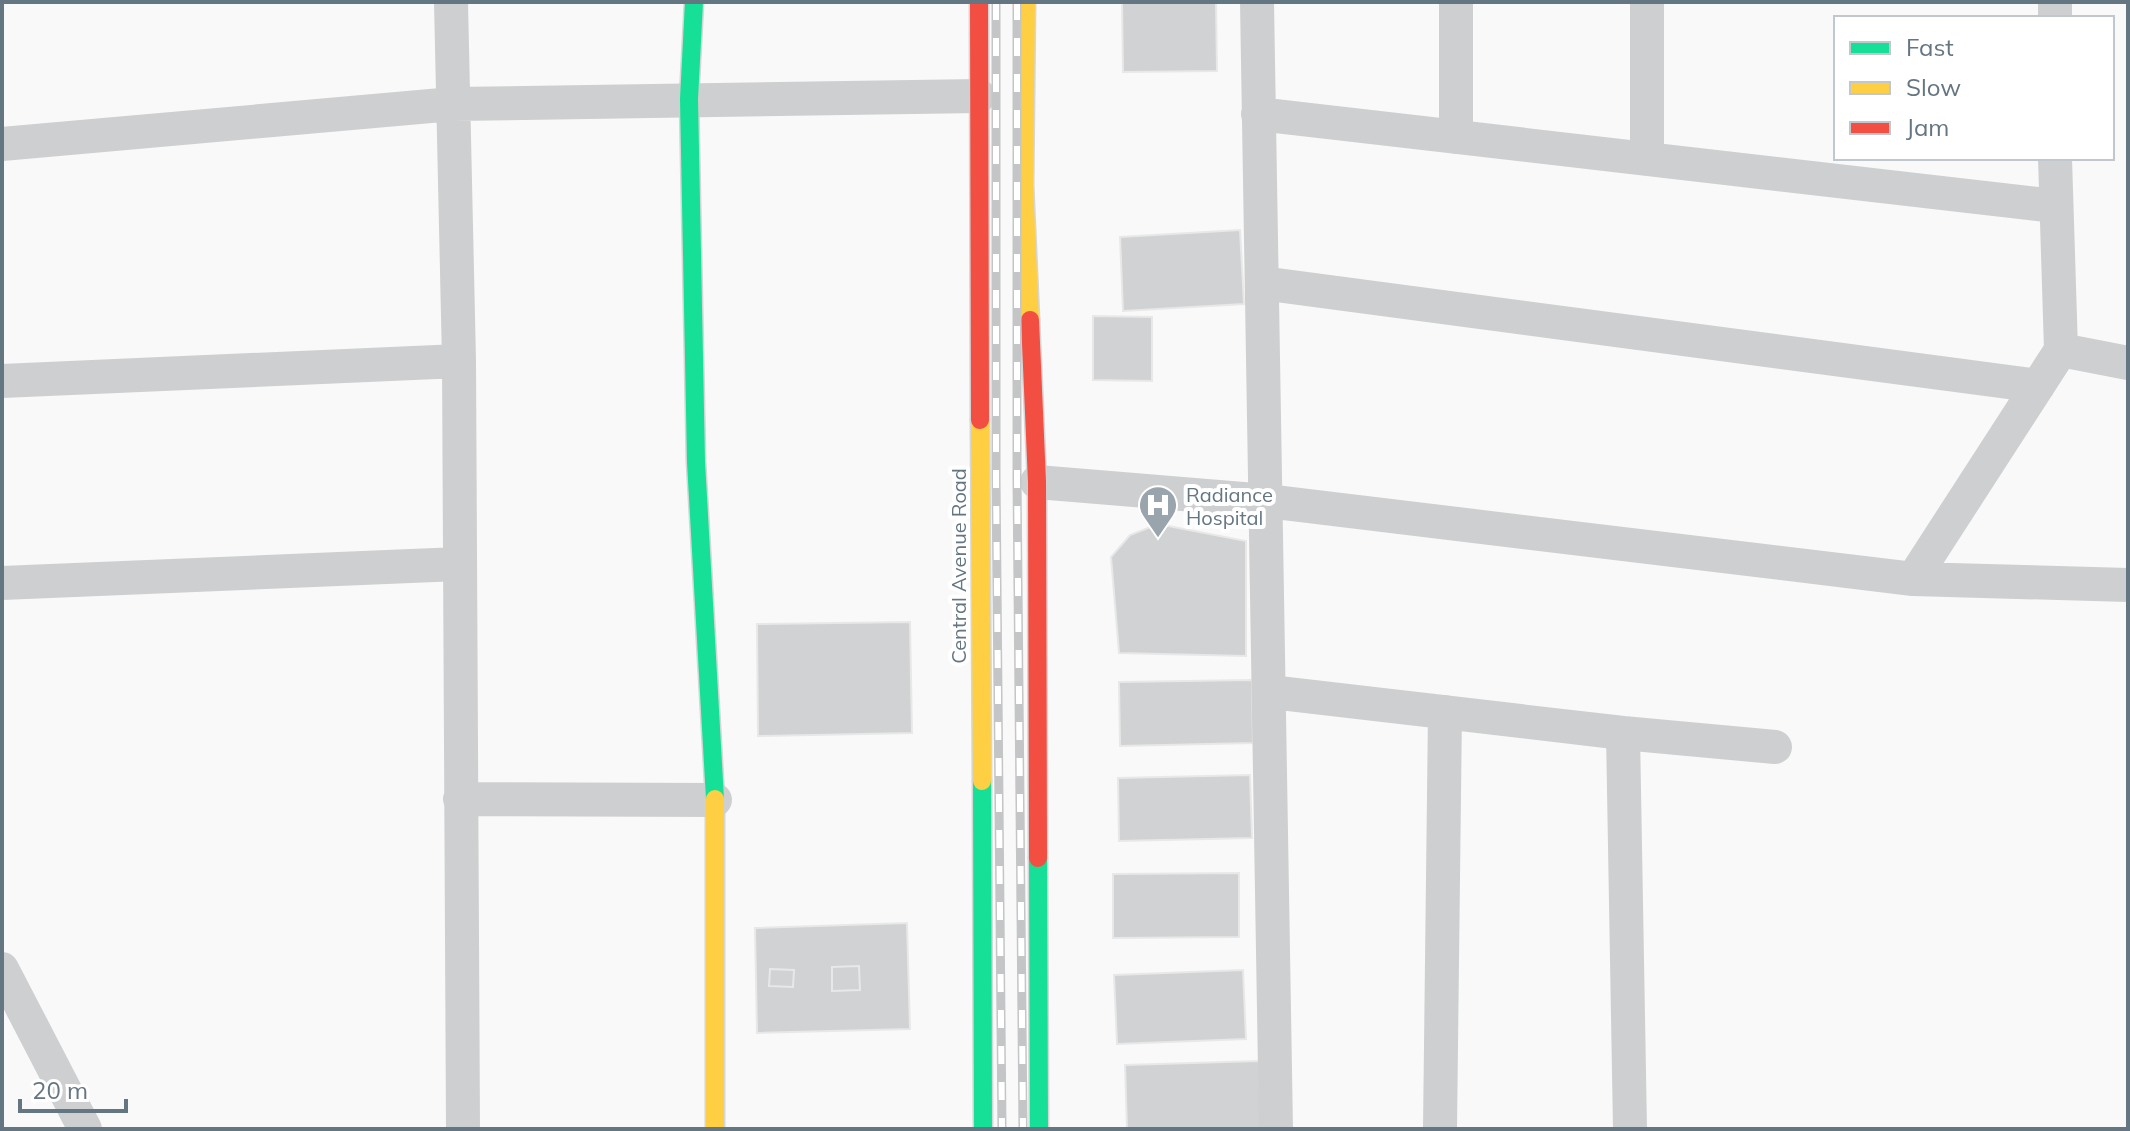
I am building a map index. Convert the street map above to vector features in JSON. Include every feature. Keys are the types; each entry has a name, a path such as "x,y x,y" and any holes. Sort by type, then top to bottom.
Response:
{"main road":[{"path":"694,2 689,99 696,462 715,800 715,1129"},
{"name":"Central Avenue Road","path":"979,2 983,1129"},
{"path":"1026,2 1024,185 1037,482 1039,1129"}],"street":[{"path":"451,2 459,361 463,1129"},
{"path":"1257,2 1276,1129"},
{"path":"1456,2 1456,137"},
{"path":"1647,2 1647,159"},
{"path":"2,144 453,104 979,96"},
{"path":"1258,114 2054,206"},
{"path":"1913,579 2061,350 2054,206 2055,160"},
{"path":"1262,283 2038,386"},
{"path":"2061,350 2128,363"},
{"path":"2,381 459,361"},
{"path":"1037,482 1267,501 1913,579 2128,585"},
{"path":"2,583 459,564"},
{"path":"1270,692 1623,733 1775,747"},
{"path":"1440,1129 1445,712"},
{"path":"1623,733 1630,1129"},
{"path":"460,799 715,800"},
{"path":"6,986 85,1129"}],"building":[{"path":"1122,2 1216,2 1217,71 1123,72"},
{"path":"1240,230 1244,304 1123,311 1120,237"},
{"path":"1093,316 1152,317 1152,381 1093,380"},
{"path":"1158,524 1246,541 1246,656 1119,653 1111,557 1130,535"},
{"path":"910,622 912,733 758,736 757,624"},
{"path":"1252,680 1253,743 1120,746 1119,682"},
{"path":"1250,775 1252,838 1119,841 1118,778"},
{"path":"1239,873 1239,937 1113,938 1113,874"},
{"path":"907,923 910,1029 757,1033 755,928"},
{"path":"859,966 860,990 832,991 832,967"},
{"path":"770,969 794,970 793,987 769,986"},
{"path":"1243,970 1246,1039 1117,1044 1114,975"},
{"path":"1259,1061 1261,1129 1127,1129 1125,1065"}],"railway":[{"path":"996,2 996,478 1002,1129"},
{"path":"1017,2 1017,478 1023,1129"}],"traffic: fast":[{"path":"694,2 689,99 696,462 715,799"},
{"path":"982,781 983,1129"},
{"path":"1038,858 1039,1129"}],"traffic: slow":[{"path":"1026,2 1024,185 1030,320"},
{"path":"980,420 982,781"},
{"path":"715,799 715,1129"}],"traffic: jam":[{"path":"979,2 980,420"},
{"path":"1030,320 1037,482 1038,858"}],"place":[{"name":"Radiance Hospital","path":"1158,539"}]}
